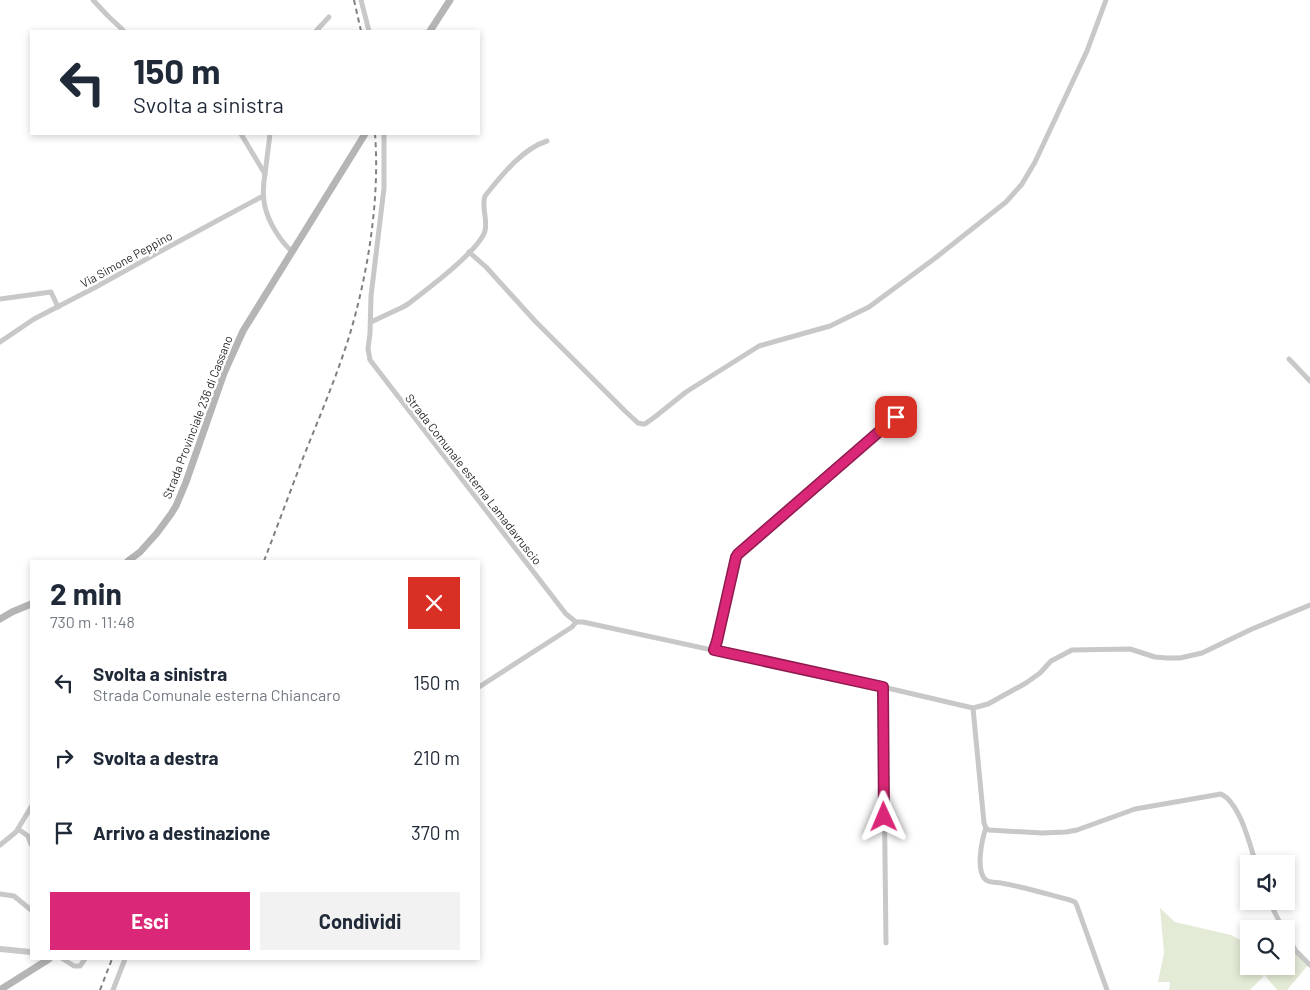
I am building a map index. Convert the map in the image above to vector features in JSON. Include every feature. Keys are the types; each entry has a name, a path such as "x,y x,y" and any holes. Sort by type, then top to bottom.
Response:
{"main road":[{"path":"431,30 450,0"},
{"name":"Strada Provinciale 236 di Cassano","path":"140,552 162,527 176,506 224,373 248,321 365,135"},
{"path":"129,560 140,552"},
{"path":"137,560 140,552"},
{"path":"0,619 30,604"},
{"path":"0,990 48,960"}],"street":[{"path":"94,0 123,30"},
{"path":"361,0 369,30"},
{"path":"469,252 492,273 535,321 625,411 638,422 645,424 686,392 759,346 824,328 868,307 934,259 1006,202 1022,184 1034,162 1087,51 1106,0"},
{"path":"317,30 329,17"},
{"path":"242,135 265,174"},
{"path":"270,135 263,187 266,213 286,246 292,251"},
{"name":"Strada Comunale esterna Lamadavruscio","path":"384,135 384,188 371,296 368,349 370,360 566,614 576,622"},
{"path":"371,322 408,304 447,273 469,252 482,238 486,227 483,200 485,196 523,155 537,144 547,141"},
{"name":"Via Simone Peppino","path":"0,342 34,319 263,196"},
{"path":"0,299 51,292 58,306"},
{"path":"1289,359 1310,381"},
{"path":"714,650 738,554 896,417"},
{"path":"480,686 572,627 576,622 583,622 973,708 988,704 1026,683 1040,673 1051,661 1072,650 1130,649 1155,657 1180,658 1202,653 1252,629 1310,605"},
{"path":"883,687 886,943"},
{"path":"973,708 986,828 981,846 980,860 985,880 1075,902 1107,990"},
{"path":"986,828 994,831 1066,832 1077,830 1135,809 1221,794 1226,796 1241,820 1253,855"},
{"path":"0,845 17,831 30,809"},
{"path":"17,831 28,836 30,841"},
{"path":"0,894 14,896 30,908"},
{"path":"0,948 30,952"},
{"path":"1295,949 1310,965"},
{"path":"65,960 74,966 80,966 85,960"},
{"path":"113,990 125,960"}],"green space":[{"path":"1160,908 1175,922 1231,935 1240,940 1240,975 1263,975 1263,977 1250,990 1169,990 1170,982 1158,982 1164,953"},
{"path":"1295,953 1308,965 1287,990 1277,990 1265,975 1295,975"}],"railway":[{"path":"354,0 361,30"},
{"path":"264,560 339,368 356,313 367,262 374,210 376,184 375,135"},
{"path":"100,990 112,960"}],"route":[{"path":"884,817 883,687 714,650 738,554 896,417"}]}
